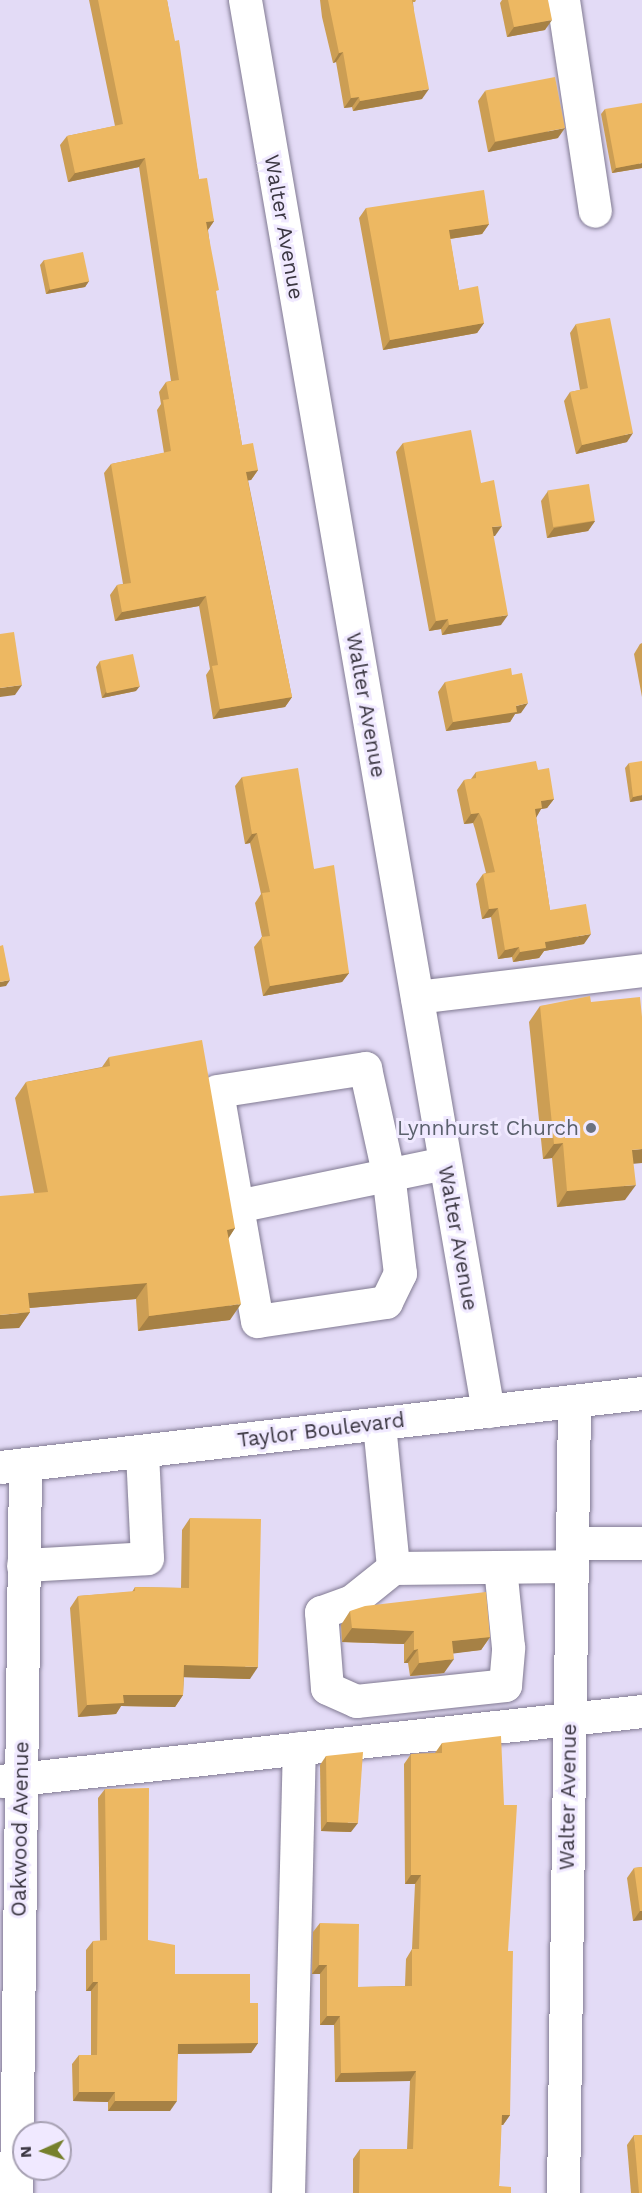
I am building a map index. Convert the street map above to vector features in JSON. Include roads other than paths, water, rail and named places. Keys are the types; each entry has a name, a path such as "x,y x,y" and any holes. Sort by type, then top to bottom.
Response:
{"street":[{"name":"Walter Avenue","path":"245,0 488,1411"},
{"path":"563,0 595,211"},
{"path":"417,997 642,970"},
{"path":"365,1068 388,1173 400,1273 386,1302 257,1321 217,1091 365,1068"},
{"path":"237,1206 347,1186 388,1173 445,1163"},
{"name":"Taylor Boulevard","path":"12,1466 642,1393"},
{"name":"Walter Avenue","path":"563,2193 574,1402"},
{"path":"379,1424 393,1568"},
{"path":"23,1565 147,1558 142,1451"},
{"name":"Oakwood Avenue","path":"12,1466 23,1565 11,1779 16,2193"},
{"path":"500,1567 508,1647 505,1685 356,1701 327,1688 321,1612 352,1601 393,1568 500,1567 642,1543"},
{"path":"11,1779 642,1711"},
{"path":"288,2193 299,1748"}],"place":[{"name":"Lynnhurst Church","path":"591,1128"}]}
